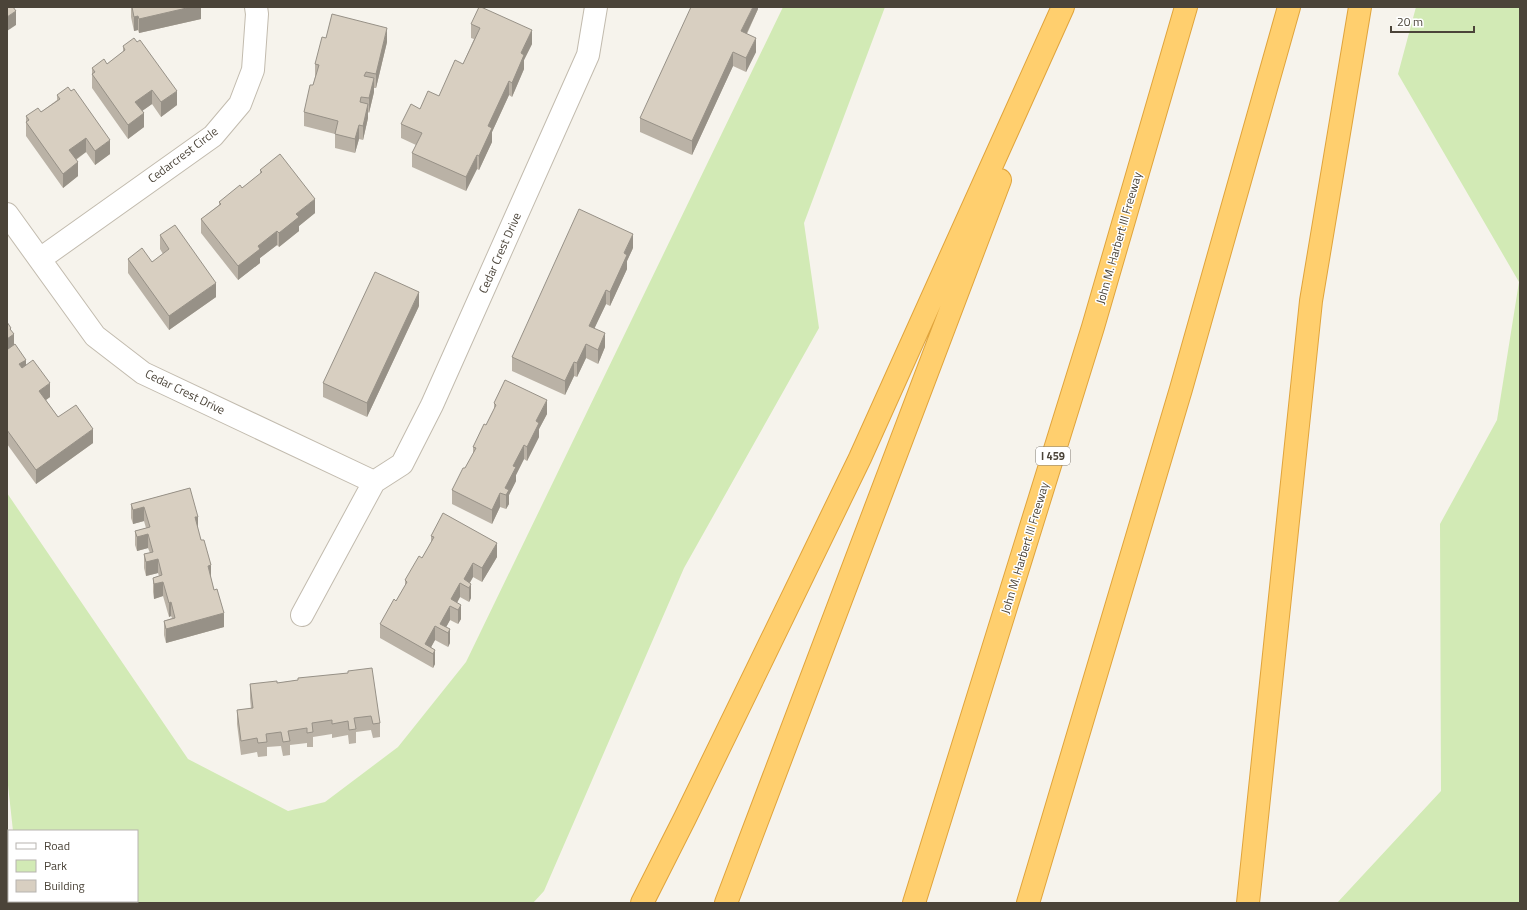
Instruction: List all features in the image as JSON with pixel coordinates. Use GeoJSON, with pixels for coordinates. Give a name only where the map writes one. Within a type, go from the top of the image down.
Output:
{"type":"FeatureCollection","features":[{"type":"Feature","properties":{"kind":"highway"},"geometry":{"type":"LineString","coordinates":[[642,903],[685,818],[860,458],[1065,7]]}},
{"type":"Feature","properties":{"kind":"highway"},"geometry":{"type":"LineString","coordinates":[[726,903],[1065,7]]}},
{"type":"Feature","properties":{"kind":"highway","name":"John M. Harbert III Freeway"},"geometry":{"type":"LineString","coordinates":[[914,903],[1093,326],[1186,7]]}},
{"type":"Feature","properties":{"kind":"highway"},"geometry":{"type":"LineString","coordinates":[[1028,903],[1179,397],[1289,7]]}},
{"type":"Feature","properties":{"kind":"highway"},"geometry":{"type":"LineString","coordinates":[[1248,903],[1311,301],[1360,7]]}},
{"type":"Feature","properties":{"kind":"street","name":"Cedarcrest Circle"},"geometry":{"type":"LineString","coordinates":[[40,259],[213,136],[240,104],[253,70],[257,14],[256,7]]}},
{"type":"Feature","properties":{"kind":"street","name":"Cedar Crest Drive"},"geometry":{"type":"LineString","coordinates":[[302,615],[374,482],[402,464],[432,405],[588,55],[596,7]]}},
{"type":"Feature","properties":{"kind":"street","name":"Cedar Crest Drive"},"geometry":{"type":"LineString","coordinates":[[7,214],[94,336],[143,373],[374,482]]}},
{"type":"Feature","properties":{"kind":"green space"},"geometry":{"type":"Polygon","coordinates":[[[783,7],[885,7],[804,223],[819,328],[684,568],[544,891],[533,903],[22,903],[138,902],[138,830],[13,830],[7,776],[7,493],[188,759],[288,811],[325,802],[398,747],[466,662],[783,7]]]}},
{"type":"Feature","properties":{"kind":"green space"},"geometry":{"type":"Polygon","coordinates":[[[1416,7],[1520,7],[1520,903],[1337,903],[1441,791],[1440,524],[1497,420],[1519,282],[1398,74],[1416,7]]]}},
{"type":"Feature","properties":{"kind":"building"},"geometry":{"type":"Polygon","coordinates":[[[7,7],[13,7],[16,11],[7,17],[7,7]]]}},
{"type":"Feature","properties":{"kind":"building"},"geometry":{"type":"Polygon","coordinates":[[[132,7],[191,7],[139,19],[138,16],[134,17],[132,7]]]}},
{"type":"Feature","properties":{"kind":"building"},"geometry":{"type":"Polygon","coordinates":[[[479,7],[532,30],[521,53],[524,55],[512,83],[509,81],[488,126],[492,128],[479,156],[477,155],[466,177],[412,153],[422,133],[401,124],[411,104],[420,109],[428,91],[439,96],[455,60],[463,64],[480,28],[471,24],[479,7]]]}},
{"type":"Feature","properties":{"kind":"building"},"geometry":{"type":"Polygon","coordinates":[[[691,7],[753,7],[741,31],[756,38],[746,58],[733,52],[692,141],[640,118],[691,7]]]}},
{"type":"Feature","properties":{"kind":"building"},"geometry":{"type":"Polygon","coordinates":[[[332,14],[387,28],[376,74],[366,72],[364,76],[374,78],[369,98],[361,97],[360,102],[368,104],[363,126],[359,125],[355,139],[335,134],[338,121],[304,112],[310,85],[313,85],[319,65],[315,64],[322,37],[326,38],[332,14]]]}},
{"type":"Feature","properties":{"kind":"building"},"geometry":{"type":"Polygon","coordinates":[[[134,38],[137,42],[140,40],[177,91],[161,102],[152,90],[135,102],[144,113],[128,125],[92,74],[95,72],[92,68],[104,59],[107,64],[125,50],[123,46],[134,38]]]}},
{"type":"Feature","properties":{"kind":"building"},"geometry":{"type":"Polygon","coordinates":[[[68,87],[71,91],[74,89],[110,140],[95,151],[86,138],[69,150],[78,162],[63,174],[26,122],[29,120],[26,116],[38,108],[41,112],[60,99],[57,95],[68,87]]]}},
{"type":"Feature","properties":{"kind":"building"},"geometry":{"type":"Polygon","coordinates":[[[280,154],[315,199],[296,214],[299,217],[279,233],[277,231],[258,246],[260,249],[238,266],[201,219],[221,204],[219,202],[240,185],[242,188],[262,172],[260,170],[280,154]]]}},
{"type":"Feature","properties":{"kind":"building"},"geometry":{"type":"Polygon","coordinates":[[[579,209],[633,234],[624,253],[627,255],[610,292],[606,290],[589,326],[605,333],[598,350],[586,344],[577,363],[574,362],[565,381],[512,357],[579,209]]]}},
{"type":"Feature","properties":{"kind":"building"},"geometry":{"type":"Polygon","coordinates":[[[175,225],[216,283],[169,316],[128,259],[142,248],[152,262],[169,249],[160,235],[175,225]]]}},
{"type":"Feature","properties":{"kind":"building"},"geometry":{"type":"Polygon","coordinates":[[[375,272],[419,292],[367,403],[323,383],[375,272]]]}},
{"type":"Feature","properties":{"kind":"building"},"geometry":{"type":"Polygon","coordinates":[[[7,322],[14,334],[7,339],[7,322]]]}},
{"type":"Feature","properties":{"kind":"building"},"geometry":{"type":"Polygon","coordinates":[[[15,344],[26,360],[19,364],[22,368],[33,360],[50,383],[39,391],[58,417],[76,405],[93,429],[36,470],[7,430],[7,348],[8,349],[15,344]]]}},
{"type":"Feature","properties":{"kind":"building"},"geometry":{"type":"Polygon","coordinates":[[[505,380],[547,400],[536,421],[539,423],[527,447],[524,445],[513,466],[516,467],[505,488],[509,490],[506,495],[500,493],[492,510],[452,490],[463,468],[465,468],[476,448],[473,447],[484,424],[486,425],[496,405],[494,403],[505,380]]]}},
{"type":"Feature","properties":{"kind":"building"},"geometry":{"type":"Polygon","coordinates":[[[190,488],[198,517],[195,517],[201,540],[204,540],[211,565],[208,566],[214,590],[217,589],[224,613],[166,629],[164,621],[175,618],[171,602],[169,603],[163,582],[154,584],[153,578],[162,575],[158,559],[146,562],[144,554],[153,552],[148,534],[137,537],[135,531],[150,527],[144,507],[133,510],[131,504],[190,488]]]}},
{"type":"Feature","properties":{"kind":"building"},"geometry":{"type":"Polygon","coordinates":[[[443,513],[497,543],[482,568],[473,563],[464,579],[471,584],[469,588],[460,583],[451,599],[461,605],[458,610],[450,606],[440,624],[450,629],[448,633],[435,626],[425,644],[435,650],[433,654],[380,624],[394,599],[396,601],[407,582],[405,580],[419,556],[422,558],[434,537],[431,536],[443,513]]]}},
{"type":"Feature","properties":{"kind":"building"},"geometry":{"type":"Polygon","coordinates":[[[372,668],[380,723],[373,724],[371,716],[354,718],[356,729],[349,730],[348,721],[332,724],[332,720],[312,723],[313,732],[307,733],[307,728],[288,731],[290,741],[283,742],[281,732],[266,734],[267,742],[258,743],[257,738],[241,741],[237,710],[253,708],[250,684],[277,681],[277,683],[298,680],[298,678],[348,673],[348,671],[372,668]]]}}]}
